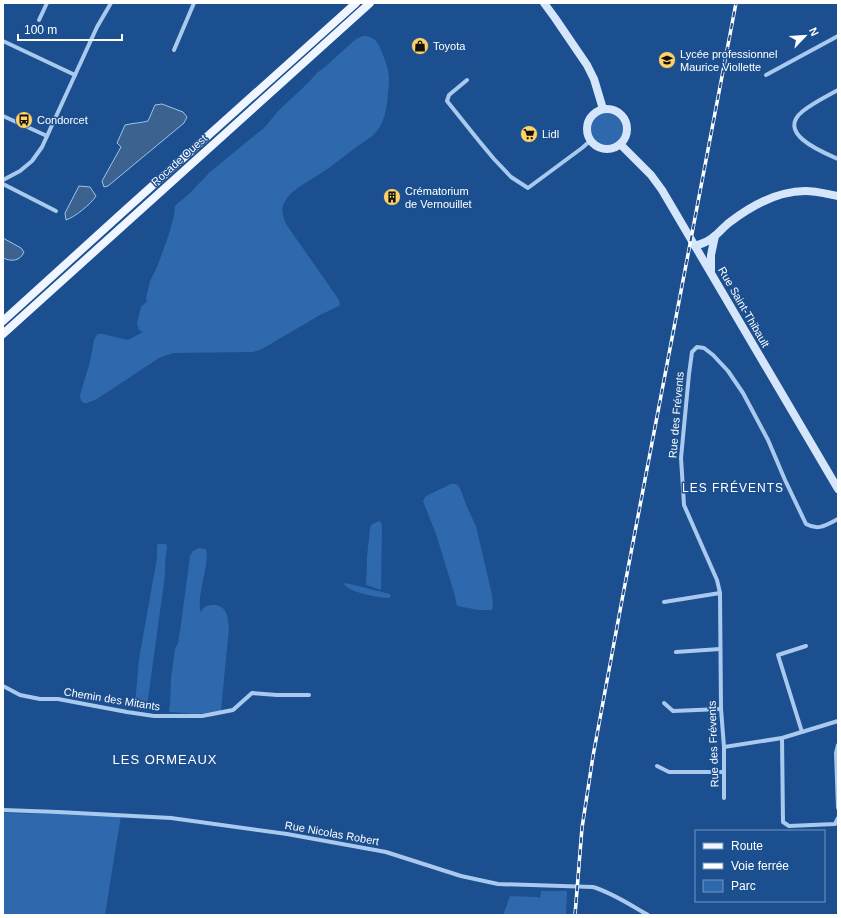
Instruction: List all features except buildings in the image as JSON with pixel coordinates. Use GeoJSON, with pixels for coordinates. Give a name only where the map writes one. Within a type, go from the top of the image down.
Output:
{"type":"FeatureCollection","features":[{"type":"Feature","properties":{"kind":"main road","name":"Rocade Ouest"},"geometry":{"type":"LineString","coordinates":[[3,321],[356,3]]}},
{"type":"Feature","properties":{"kind":"main road","name":"Rocade Ouest"},"geometry":{"type":"LineString","coordinates":[[3,334],[370,3]]}},
{"type":"Feature","properties":{"kind":"main road"},"geometry":{"type":"LineString","coordinates":[[544,3],[571,39],[587,65],[594,79],[603,109]]}},
{"type":"Feature","properties":{"kind":"main road"},"geometry":{"type":"LineString","coordinates":[[603,109],[616,111],[623,116],[626,122],[627,134],[624,140],[616,148],[599,148],[590,141],[588,136],[587,124],[589,119],[593,114],[603,109]]}},
{"type":"Feature","properties":{"kind":"main road","name":"Rue Saint-Thibault"},"geometry":{"type":"LineString","coordinates":[[620,144],[658,184],[838,490]]}},
{"type":"Feature","properties":{"kind":"main road"},"geometry":{"type":"LineString","coordinates":[[695,246],[713,238],[730,222],[754,206],[790,192],[806,191],[838,196]]}},
{"type":"Feature","properties":{"kind":"main road"},"geometry":{"type":"LineString","coordinates":[[703,260],[713,238]]}},
{"type":"Feature","properties":{"kind":"main road"},"geometry":{"type":"LineString","coordinates":[[711,274],[713,238]]}},
{"type":"Feature","properties":{"kind":"street"},"geometry":{"type":"LineString","coordinates":[[39,20],[47,3]]}},
{"type":"Feature","properties":{"kind":"street"},"geometry":{"type":"LineString","coordinates":[[3,180],[20,171],[32,161],[42,146],[110,3]]}},
{"type":"Feature","properties":{"kind":"street"},"geometry":{"type":"LineString","coordinates":[[174,50],[194,3]]}},
{"type":"Feature","properties":{"kind":"street"},"geometry":{"type":"LineString","coordinates":[[766,75],[838,36]]}},
{"type":"Feature","properties":{"kind":"street"},"geometry":{"type":"LineString","coordinates":[[3,41],[75,75]]}},
{"type":"Feature","properties":{"kind":"street"},"geometry":{"type":"LineString","coordinates":[[467,80],[449,95],[448,101],[494,159],[511,177],[528,188],[590,141]]}},
{"type":"Feature","properties":{"kind":"street"},"geometry":{"type":"LineString","coordinates":[[838,90],[803,111],[796,119],[795,126],[803,140],[814,148],[838,159]]}},
{"type":"Feature","properties":{"kind":"street"},"geometry":{"type":"LineString","coordinates":[[3,116],[47,136]]}},
{"type":"Feature","properties":{"kind":"street"},"geometry":{"type":"LineString","coordinates":[[3,184],[56,212]]}},
{"type":"Feature","properties":{"kind":"street","name":"Rue des Frévents"},"geometry":{"type":"LineString","coordinates":[[724,798],[724,747],[721,709],[720,593],[717,580],[684,505],[681,458],[692,352],[697,347],[704,348],[713,355],[728,371],[743,393],[768,440],[806,524],[812,527],[821,527],[838,518]]}},
{"type":"Feature","properties":{"kind":"street"},"geometry":{"type":"LineString","coordinates":[[664,602],[720,593]]}},
{"type":"Feature","properties":{"kind":"street"},"geometry":{"type":"LineString","coordinates":[[802,732],[778,655],[806,646]]}},
{"type":"Feature","properties":{"kind":"street"},"geometry":{"type":"LineString","coordinates":[[676,652],[720,648]]}},
{"type":"Feature","properties":{"kind":"street","name":"Chemin des Mitants"},"geometry":{"type":"LineString","coordinates":[[3,686],[20,695],[40,699],[58,699],[154,716],[202,716],[233,710],[252,693],[309,695]]}},
{"type":"Feature","properties":{"kind":"street"},"geometry":{"type":"LineString","coordinates":[[664,703],[673,711],[721,709]]}},
{"type":"Feature","properties":{"kind":"street"},"geometry":{"type":"LineString","coordinates":[[724,747],[782,738],[838,721]]}},
{"type":"Feature","properties":{"kind":"street"},"geometry":{"type":"LineString","coordinates":[[782,738],[784,822],[789,826],[834,824],[838,818]]}},
{"type":"Feature","properties":{"kind":"street"},"geometry":{"type":"LineString","coordinates":[[838,745],[836,753],[838,808]]}},
{"type":"Feature","properties":{"kind":"street"},"geometry":{"type":"LineString","coordinates":[[657,766],[669,772],[723,772]]}},
{"type":"Feature","properties":{"kind":"street","name":"Rue Nicolas Robert"},"geometry":{"type":"LineString","coordinates":[[3,810],[171,818],[287,834],[386,852],[461,876],[498,884],[594,888],[612,895],[648,915]]}},
{"type":"Feature","properties":{"kind":"green space"},"geometry":{"type":"Polygon","coordinates":[[[363,36],[371,37],[376,41],[382,51],[388,69],[388,98],[382,123],[377,131],[369,138],[328,169],[291,193],[283,204],[282,210],[286,224],[338,298],[340,305],[262,349],[253,352],[173,353],[159,358],[97,399],[87,403],[81,401],[80,395],[96,336],[98,334],[103,334],[128,340],[143,332],[139,330],[137,323],[141,307],[147,301],[146,298],[150,281],[168,237],[174,216],[175,206],[210,172],[265,127],[278,111],[317,73],[356,39],[363,36]]]}},
{"type":"Feature","properties":{"kind":"green space"},"geometry":{"type":"Polygon","coordinates":[[[607,113],[616,116],[620,120],[623,129],[620,138],[616,142],[607,145],[598,142],[594,138],[591,129],[594,120],[598,116],[607,113]]]}},
{"type":"Feature","properties":{"kind":"green space"},"geometry":{"type":"Polygon","coordinates":[[[451,484],[456,484],[460,488],[476,526],[492,595],[492,610],[479,610],[457,606],[437,537],[423,501],[428,495],[451,484]]]}},
{"type":"Feature","properties":{"kind":"green space"},"geometry":{"type":"Polygon","coordinates":[[[379,521],[381,522],[382,526],[381,590],[366,585],[370,528],[371,525],[379,521]]]}},
{"type":"Feature","properties":{"kind":"green space"},"geometry":{"type":"Polygon","coordinates":[[[158,544],[166,544],[167,547],[165,575],[147,706],[144,709],[135,705],[139,659],[157,558],[158,544]]]}},
{"type":"Feature","properties":{"kind":"green space"},"geometry":{"type":"Polygon","coordinates":[[[199,548],[205,549],[207,552],[206,567],[200,596],[200,612],[207,606],[220,606],[226,613],[229,627],[221,711],[196,714],[170,712],[171,679],[175,649],[178,643],[181,624],[190,556],[193,551],[199,548]]]}},
{"type":"Feature","properties":{"kind":"green space"},"geometry":{"type":"Polygon","coordinates":[[[346,583],[390,594],[391,596],[389,598],[385,598],[363,594],[351,590],[344,584],[346,583]]]}},
{"type":"Feature","properties":{"kind":"green space"},"geometry":{"type":"Polygon","coordinates":[[[3,813],[121,815],[105,915],[3,915],[3,813]]]}},
{"type":"Feature","properties":{"kind":"green space"},"geometry":{"type":"Polygon","coordinates":[[[541,891],[567,891],[566,915],[503,915],[510,896],[540,898],[541,891]]]}},
{"type":"Feature","properties":{"kind":"shaded area"},"geometry":{"type":"Polygon","coordinates":[[[162,104],[183,112],[187,117],[184,123],[108,186],[104,187],[102,181],[121,147],[117,143],[125,125],[148,121],[155,105],[162,104]]]}},
{"type":"Feature","properties":{"kind":"shaded area"},"geometry":{"type":"Polygon","coordinates":[[[79,186],[90,187],[96,196],[82,210],[66,220],[65,213],[79,186]]]}},
{"type":"Feature","properties":{"kind":"shaded area"},"geometry":{"type":"Polygon","coordinates":[[[3,238],[21,248],[24,252],[18,259],[10,260],[3,258],[3,238]]]}},
{"type":"Feature","properties":{"kind":"railway"},"geometry":{"type":"LineString","coordinates":[[575,915],[582,828],[593,756],[736,3]]}},
{"type":"Feature","properties":{"kind":"place","name":"Toyota"},"geometry":{"type":"Point","coordinates":[420,46]}},
{"type":"Feature","properties":{"kind":"place","name":"Lycée professionnel Maurice Viollette"},"geometry":{"type":"Point","coordinates":[667,60]}},
{"type":"Feature","properties":{"kind":"place","name":"Condorcet"},"geometry":{"type":"Point","coordinates":[24,120]}},
{"type":"Feature","properties":{"kind":"place","name":"Lidl"},"geometry":{"type":"Point","coordinates":[529,134]}},
{"type":"Feature","properties":{"kind":"place","name":"Crématorium de Vernouillet"},"geometry":{"type":"Point","coordinates":[392,197]}},
{"type":"Feature","properties":{"kind":"district","name":"LES FRÉVENTS"},"geometry":{"type":"Point","coordinates":[733,488]}},
{"type":"Feature","properties":{"kind":"district","name":"LES ORMEAUX"},"geometry":{"type":"Point","coordinates":[165,759]}}]}
